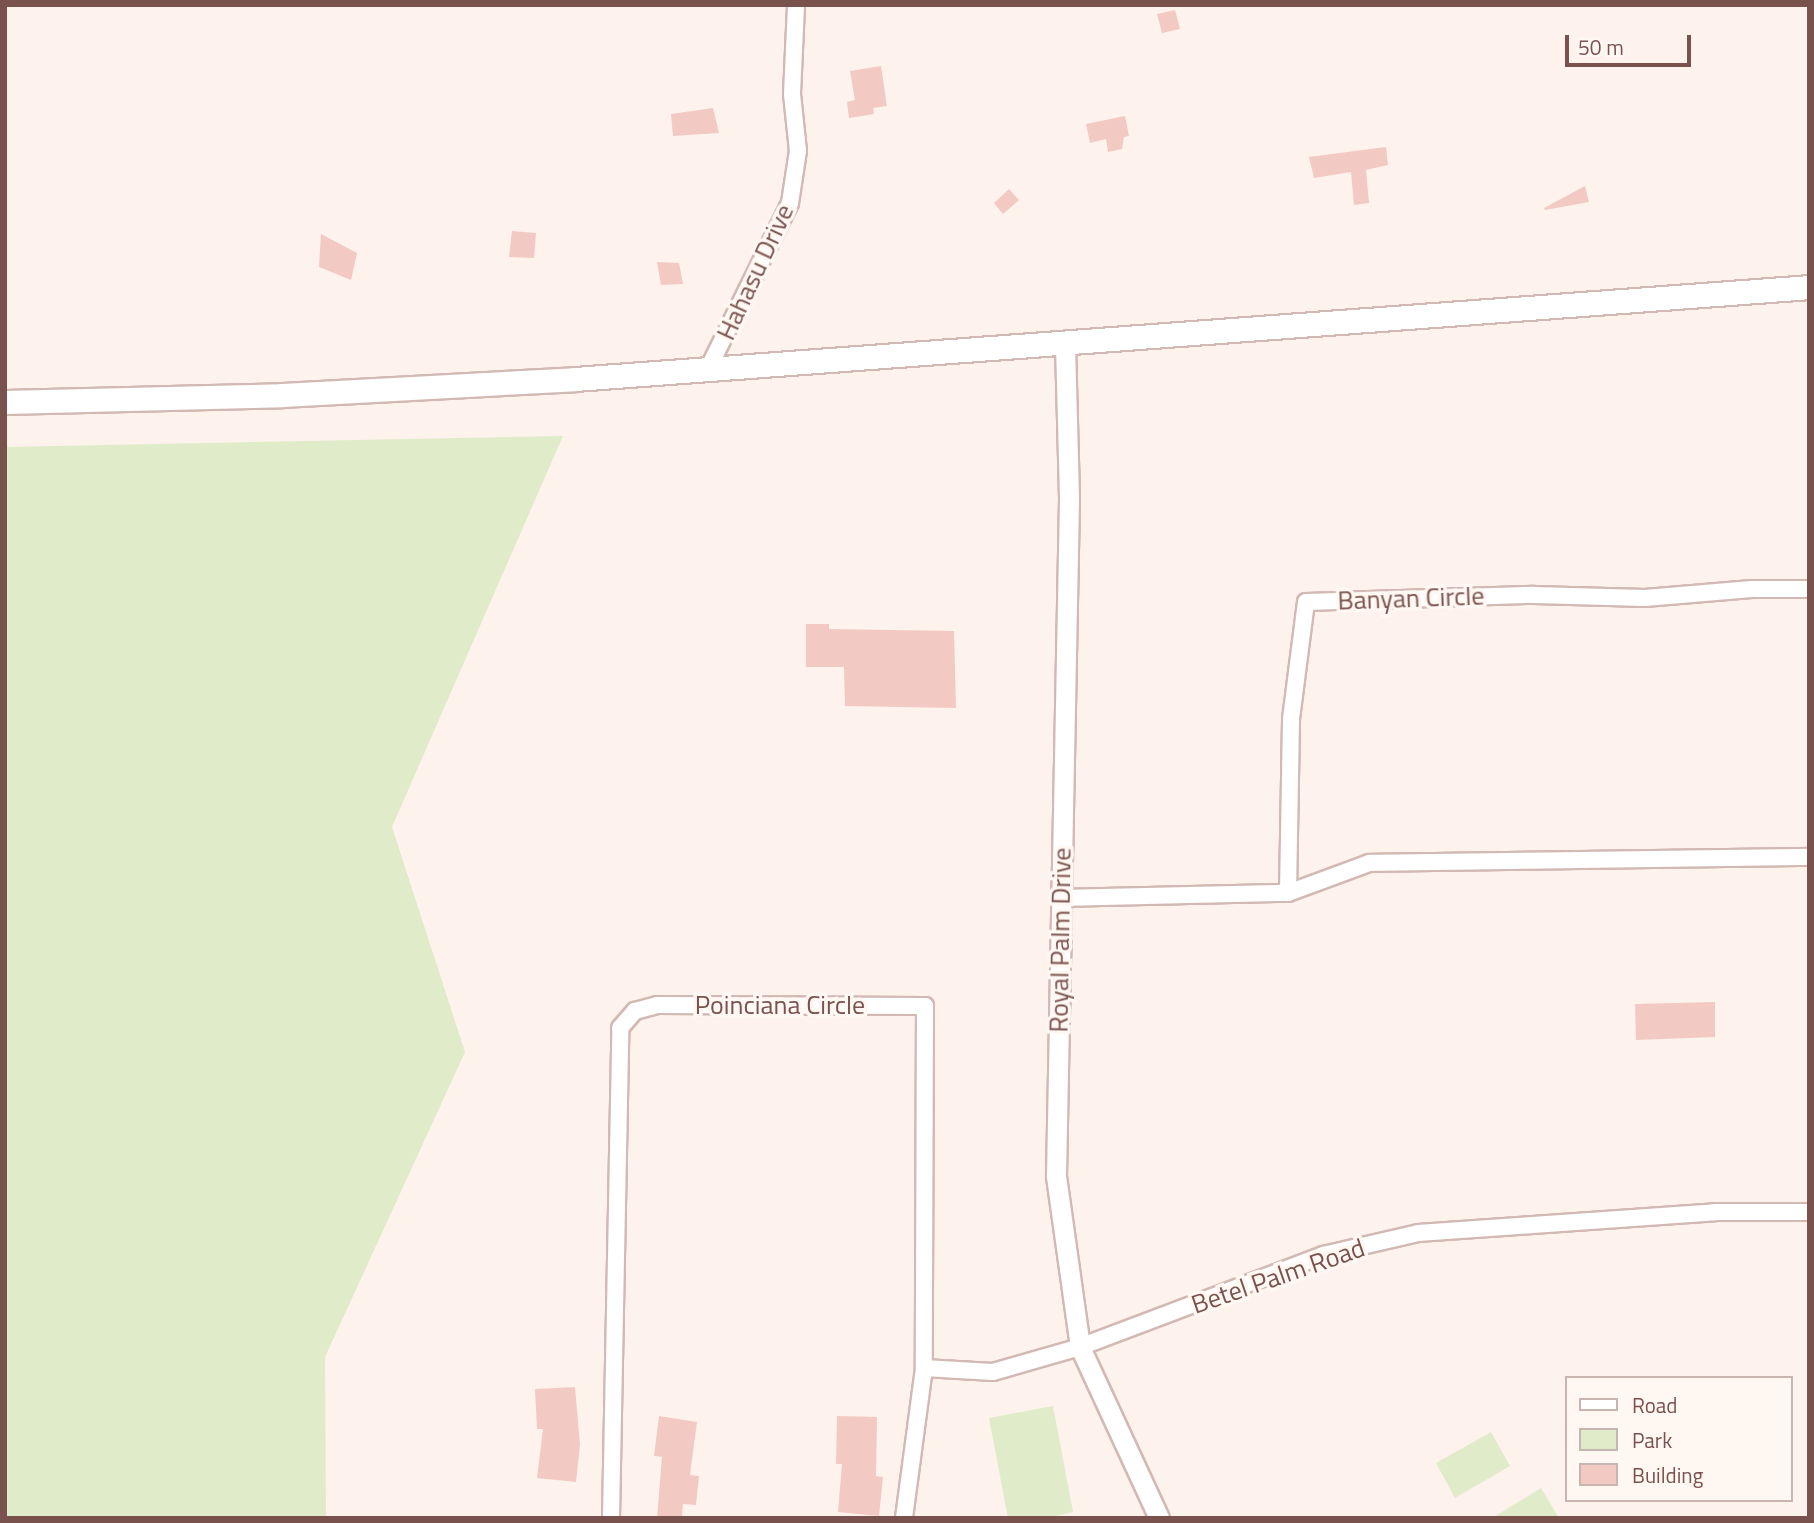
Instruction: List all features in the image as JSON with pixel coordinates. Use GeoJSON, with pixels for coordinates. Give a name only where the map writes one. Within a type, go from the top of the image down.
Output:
{"type":"FeatureCollection","features":[{"type":"Feature","properties":{"kind":"main road"},"geometry":{"type":"LineString","coordinates":[[5,402],[381,391],[1065,344],[1809,288]]}},
{"type":"Feature","properties":{"kind":"street","name":"Hahasu Drive"},"geometry":{"type":"LineString","coordinates":[[708,369],[789,203],[798,151],[792,94],[796,5]]}},
{"type":"Feature","properties":{"kind":"street","name":"Royal Palm Drive"},"geometry":{"type":"LineString","coordinates":[[1065,344],[1069,499],[1059,898],[1056,1176],[1080,1347],[1158,1518]]}},
{"type":"Feature","properties":{"kind":"street","name":"Banyan Circle"},"geometry":{"type":"LineString","coordinates":[[1288,893],[1291,719],[1306,602],[1534,595],[1633,598],[1752,589],[1809,589]]}},
{"type":"Feature","properties":{"kind":"street"},"geometry":{"type":"LineString","coordinates":[[1059,898],[1288,893],[1369,863],[1809,857]]}},
{"type":"Feature","properties":{"kind":"street","name":"Poinciana Circle"},"geometry":{"type":"LineString","coordinates":[[611,1518],[620,1028],[635,1011],[657,1005],[925,1006],[924,1368],[904,1518]]}},
{"type":"Feature","properties":{"kind":"street","name":"Betel Palm Road"},"geometry":{"type":"LineString","coordinates":[[924,1368],[993,1372],[1080,1347],[1323,1255],[1418,1233],[1520,1222],[1809,1212]]}},
{"type":"Feature","properties":{"kind":"green space"},"geometry":{"type":"Polygon","coordinates":[[[563,436],[392,827],[465,1052],[325,1357],[326,1518],[5,1518],[5,447],[563,436]]]}},
{"type":"Feature","properties":{"kind":"green space"},"geometry":{"type":"Polygon","coordinates":[[[1053,1406],[1073,1512],[1048,1518],[1008,1518],[989,1418],[1053,1406]]]}},
{"type":"Feature","properties":{"kind":"green space"},"geometry":{"type":"Polygon","coordinates":[[[1491,1432],[1510,1466],[1455,1498],[1436,1463],[1491,1432]]]}},
{"type":"Feature","properties":{"kind":"green space"},"geometry":{"type":"Polygon","coordinates":[[[1541,1488],[1559,1518],[1492,1518],[1541,1488]]]}},
{"type":"Feature","properties":{"kind":"building"},"geometry":{"type":"Polygon","coordinates":[[[1175,10],[1180,29],[1162,33],[1157,14],[1175,10]]]}},
{"type":"Feature","properties":{"kind":"building"},"geometry":{"type":"Polygon","coordinates":[[[881,66],[887,106],[873,108],[874,114],[849,118],[847,102],[855,100],[850,71],[881,66]]]}},
{"type":"Feature","properties":{"kind":"building"},"geometry":{"type":"Polygon","coordinates":[[[713,108],[719,133],[673,136],[671,114],[713,108]]]}},
{"type":"Feature","properties":{"kind":"building"},"geometry":{"type":"Polygon","coordinates":[[[1125,116],[1129,136],[1124,137],[1122,149],[1108,152],[1106,139],[1090,143],[1086,124],[1125,116]]]}},
{"type":"Feature","properties":{"kind":"building"},"geometry":{"type":"Polygon","coordinates":[[[1386,147],[1388,165],[1366,170],[1369,203],[1354,205],[1351,172],[1314,178],[1309,157],[1386,147]]]}},
{"type":"Feature","properties":{"kind":"building"},"geometry":{"type":"Polygon","coordinates":[[[1585,186],[1589,202],[1545,210],[1544,208],[1585,186]]]}},
{"type":"Feature","properties":{"kind":"building"},"geometry":{"type":"Polygon","coordinates":[[[1009,189],[1019,200],[1003,214],[994,203],[1009,189]]]}},
{"type":"Feature","properties":{"kind":"building"},"geometry":{"type":"Polygon","coordinates":[[[512,231],[536,233],[534,258],[509,257],[512,231]]]}},
{"type":"Feature","properties":{"kind":"building"},"geometry":{"type":"Polygon","coordinates":[[[321,234],[357,253],[351,280],[319,267],[321,234]]]}},
{"type":"Feature","properties":{"kind":"building"},"geometry":{"type":"Polygon","coordinates":[[[657,262],[679,263],[683,284],[661,285],[657,262]]]}},
{"type":"Feature","properties":{"kind":"building"},"geometry":{"type":"Polygon","coordinates":[[[806,624],[829,624],[829,629],[954,631],[956,708],[845,706],[844,667],[806,667],[806,624]]]}},
{"type":"Feature","properties":{"kind":"building"},"geometry":{"type":"Polygon","coordinates":[[[1715,1002],[1715,1037],[1636,1040],[1635,1004],[1715,1002]]]}},
{"type":"Feature","properties":{"kind":"building"},"geometry":{"type":"Polygon","coordinates":[[[575,1387],[580,1445],[576,1482],[537,1478],[543,1429],[537,1429],[535,1389],[575,1387]]]}},
{"type":"Feature","properties":{"kind":"building"},"geometry":{"type":"Polygon","coordinates":[[[659,1416],[697,1422],[690,1475],[699,1476],[696,1505],[683,1504],[682,1518],[657,1518],[662,1457],[654,1456],[659,1416]]]}},
{"type":"Feature","properties":{"kind":"building"},"geometry":{"type":"Polygon","coordinates":[[[837,1416],[877,1417],[876,1476],[883,1477],[879,1516],[838,1512],[842,1464],[836,1464],[837,1416]]]}}]}
